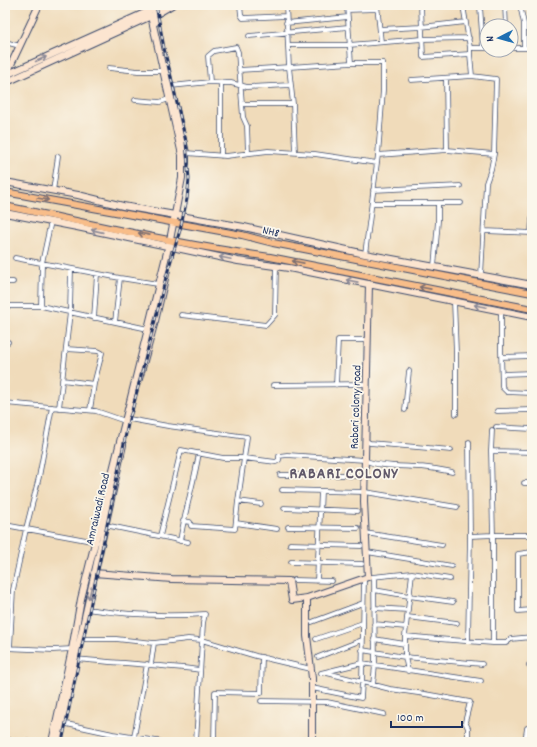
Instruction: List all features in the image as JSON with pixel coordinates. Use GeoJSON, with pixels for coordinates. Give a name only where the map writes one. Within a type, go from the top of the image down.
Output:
{"type":"FeatureCollection","features":[{"type":"Feature","properties":{"kind":"main road","name":"NH8"},"geometry":{"type":"LineString","coordinates":[[5,192],[175,223],[532,293]]}},
{"type":"Feature","properties":{"kind":"main road"},"geometry":{"type":"LineString","coordinates":[[5,206],[182,242],[239,253],[270,257],[532,309]]}},
{"type":"Feature","properties":{"kind":"street"},"geometry":{"type":"LineString","coordinates":[[6,79],[39,5]]}},
{"type":"Feature","properties":{"kind":"street"},"geometry":{"type":"LineString","coordinates":[[6,79],[162,5]]}},
{"type":"Feature","properties":{"kind":"street"},"geometry":{"type":"LineString","coordinates":[[152,10],[172,5]]}},
{"type":"Feature","properties":{"kind":"street"},"geometry":{"type":"LineString","coordinates":[[240,5],[241,15],[243,18],[286,16]]}},
{"type":"Feature","properties":{"kind":"street"},"geometry":{"type":"LineString","coordinates":[[286,5],[295,152]]}},
{"type":"Feature","properties":{"kind":"street"},"geometry":{"type":"LineString","coordinates":[[421,5],[423,57],[470,54]]}},
{"type":"Feature","properties":{"kind":"street"},"geometry":{"type":"LineString","coordinates":[[463,5],[470,48],[472,76]]}},
{"type":"Feature","properties":{"kind":"street"},"geometry":{"type":"LineString","coordinates":[[481,18],[480,6],[500,5]]}},
{"type":"Feature","properties":{"kind":"street"},"geometry":{"type":"LineString","coordinates":[[505,5],[506,18]]}},
{"type":"Feature","properties":{"kind":"street"},"geometry":{"type":"LineString","coordinates":[[520,5],[524,24],[524,48]]}},
{"type":"Feature","properties":{"kind":"street"},"geometry":{"type":"LineString","coordinates":[[351,63],[347,7],[377,7],[381,42]]}},
{"type":"Feature","properties":{"kind":"street"},"geometry":{"type":"LineString","coordinates":[[152,10],[163,71],[182,155],[182,178],[177,215]]}},
{"type":"Feature","properties":{"kind":"street"},"geometry":{"type":"LineString","coordinates":[[52,742],[72,650],[81,599],[98,543],[148,329],[172,240],[186,178],[186,153],[152,10]]}},
{"type":"Feature","properties":{"kind":"street"},"geometry":{"type":"LineString","coordinates":[[286,23],[348,17]]}},
{"type":"Feature","properties":{"kind":"street"},"geometry":{"type":"LineString","coordinates":[[380,29],[422,27],[466,22]]}},
{"type":"Feature","properties":{"kind":"street"},"geometry":{"type":"LineString","coordinates":[[249,36],[348,27]]}},
{"type":"Feature","properties":{"kind":"street"},"geometry":{"type":"LineString","coordinates":[[288,45],[349,45],[422,39],[468,38]]}},
{"type":"Feature","properties":{"kind":"street"},"geometry":{"type":"LineString","coordinates":[[5,42],[20,46]]}},
{"type":"Feature","properties":{"kind":"street"},"geometry":{"type":"LineString","coordinates":[[210,82],[208,56],[214,51],[236,47],[238,52],[243,116],[247,126],[248,153]]}},
{"type":"Feature","properties":{"kind":"street"},"geometry":{"type":"LineString","coordinates":[[470,48],[479,48]]}},
{"type":"Feature","properties":{"kind":"street"},"geometry":{"type":"LineString","coordinates":[[519,48],[532,48]]}},
{"type":"Feature","properties":{"kind":"street"},"geometry":{"type":"LineString","coordinates":[[239,70],[351,63],[383,63],[383,90],[378,155],[365,254]]}},
{"type":"Feature","properties":{"kind":"street"},"geometry":{"type":"LineString","coordinates":[[108,68],[138,71],[163,71]]}},
{"type":"Feature","properties":{"kind":"street"},"geometry":{"type":"LineString","coordinates":[[411,80],[472,76],[496,79],[494,154],[486,183],[481,276]]}},
{"type":"Feature","properties":{"kind":"street"},"geometry":{"type":"LineString","coordinates":[[446,78],[447,150]]}},
{"type":"Feature","properties":{"kind":"street"},"geometry":{"type":"LineString","coordinates":[[171,86],[210,82],[240,84],[247,87],[291,85]]}},
{"type":"Feature","properties":{"kind":"street"},"geometry":{"type":"LineString","coordinates":[[221,83],[221,156]]}},
{"type":"Feature","properties":{"kind":"street"},"geometry":{"type":"LineString","coordinates":[[135,100],[160,102],[169,99]]}},
{"type":"Feature","properties":{"kind":"street"},"geometry":{"type":"LineString","coordinates":[[242,104],[293,104]]}},
{"type":"Feature","properties":{"kind":"street"},"geometry":{"type":"LineString","coordinates":[[378,155],[447,150],[494,154]]}},
{"type":"Feature","properties":{"kind":"street"},"geometry":{"type":"LineString","coordinates":[[186,153],[221,156],[268,151],[295,152],[377,163]]}},
{"type":"Feature","properties":{"kind":"street"},"geometry":{"type":"LineString","coordinates":[[53,191],[58,156]]}},
{"type":"Feature","properties":{"kind":"street"},"geometry":{"type":"LineString","coordinates":[[5,182],[123,206],[244,227],[365,254],[532,285]]}},
{"type":"Feature","properties":{"kind":"street"},"geometry":{"type":"LineString","coordinates":[[373,190],[460,186]]}},
{"type":"Feature","properties":{"kind":"street"},"geometry":{"type":"LineString","coordinates":[[372,203],[461,203]]}},
{"type":"Feature","properties":{"kind":"street"},"geometry":{"type":"LineString","coordinates":[[434,267],[438,203]]}},
{"type":"Feature","properties":{"kind":"street"},"geometry":{"type":"LineString","coordinates":[[5,213],[51,221],[238,261],[276,266],[532,317]]}},
{"type":"Feature","properties":{"kind":"street"},"geometry":{"type":"LineString","coordinates":[[484,231],[531,233],[532,219]]}},
{"type":"Feature","properties":{"kind":"street"},"geometry":{"type":"LineString","coordinates":[[41,306],[42,263],[51,221]]}},
{"type":"Feature","properties":{"kind":"street"},"geometry":{"type":"LineString","coordinates":[[15,258],[120,278],[161,283]]}},
{"type":"Feature","properties":{"kind":"street"},"geometry":{"type":"LineString","coordinates":[[181,315],[266,325],[275,315],[276,266]]}},
{"type":"Feature","properties":{"kind":"street"},"geometry":{"type":"LineString","coordinates":[[59,408],[70,312],[71,269]]}},
{"type":"Feature","properties":{"kind":"street"},"geometry":{"type":"LineString","coordinates":[[94,318],[97,274]]}},
{"type":"Feature","properties":{"kind":"street"},"geometry":{"type":"LineString","coordinates":[[115,322],[120,278]]}},
{"type":"Feature","properties":{"kind":"street"},"geometry":{"type":"LineString","coordinates":[[5,282],[13,282]]}},
{"type":"Feature","properties":{"kind":"street","name":"Amraiwadi Road"},"geometry":{"type":"LineString","coordinates":[[58,742],[94,573],[98,543],[105,524],[127,420],[155,321],[161,283]]}},
{"type":"Feature","properties":{"kind":"street","name":"Rabari colony road"},"geometry":{"type":"LineString","coordinates":[[368,578],[365,533],[365,460],[369,284]]}},
{"type":"Feature","properties":{"kind":"street"},"geometry":{"type":"LineString","coordinates":[[454,302],[456,414]]}},
{"type":"Feature","properties":{"kind":"street"},"geometry":{"type":"LineString","coordinates":[[5,306],[41,306],[148,329]]}},
{"type":"Feature","properties":{"kind":"street"},"geometry":{"type":"LineString","coordinates":[[501,310],[502,386],[507,392],[532,393]]}},
{"type":"Feature","properties":{"kind":"street"},"geometry":{"type":"LineString","coordinates":[[336,384],[338,340],[368,340]]}},
{"type":"Feature","properties":{"kind":"street"},"geometry":{"type":"LineString","coordinates":[[66,349],[101,351],[102,356],[94,384],[90,410]]}},
{"type":"Feature","properties":{"kind":"street"},"geometry":{"type":"LineString","coordinates":[[501,357],[532,356]]}},
{"type":"Feature","properties":{"kind":"street"},"geometry":{"type":"LineString","coordinates":[[406,410],[409,371]]}},
{"type":"Feature","properties":{"kind":"street"},"geometry":{"type":"LineString","coordinates":[[502,374],[532,373]]}},
{"type":"Feature","properties":{"kind":"street"},"geometry":{"type":"LineString","coordinates":[[62,380],[94,384]]}},
{"type":"Feature","properties":{"kind":"street"},"geometry":{"type":"LineString","coordinates":[[273,385],[367,384]]}},
{"type":"Feature","properties":{"kind":"street"},"geometry":{"type":"LineString","coordinates":[[5,403],[90,410],[127,420],[247,437],[235,529],[191,526],[190,522],[183,521]]}},
{"type":"Feature","properties":{"kind":"street"},"geometry":{"type":"LineString","coordinates":[[10,648],[13,590],[39,477],[52,407]]}},
{"type":"Feature","properties":{"kind":"street"},"geometry":{"type":"LineString","coordinates":[[497,411],[532,410]]}},
{"type":"Feature","properties":{"kind":"street"},"geometry":{"type":"LineString","coordinates":[[496,427],[532,429]]}},
{"type":"Feature","properties":{"kind":"street"},"geometry":{"type":"LineString","coordinates":[[492,430],[493,643]]}},
{"type":"Feature","properties":{"kind":"street"},"geometry":{"type":"LineString","coordinates":[[366,442],[451,450]]}},
{"type":"Feature","properties":{"kind":"street"},"geometry":{"type":"LineString","coordinates":[[468,641],[470,536],[469,442]]}},
{"type":"Feature","properties":{"kind":"street"},"geometry":{"type":"LineString","coordinates":[[160,536],[181,450],[223,458],[244,458],[276,462],[279,460],[279,456],[365,460],[375,464],[416,466],[452,472]]}},
{"type":"Feature","properties":{"kind":"street"},"geometry":{"type":"LineString","coordinates":[[491,451],[532,452]]}},
{"type":"Feature","properties":{"kind":"street"},"geometry":{"type":"LineString","coordinates":[[180,541],[183,521],[196,475],[199,453]]}},
{"type":"Feature","properties":{"kind":"street"},"geometry":{"type":"LineString","coordinates":[[280,475],[345,475],[365,477]]}},
{"type":"Feature","properties":{"kind":"street"},"geometry":{"type":"LineString","coordinates":[[524,483],[532,483]]}},
{"type":"Feature","properties":{"kind":"street"},"geometry":{"type":"LineString","coordinates":[[282,490],[365,492],[457,507]]}},
{"type":"Feature","properties":{"kind":"street"},"geometry":{"type":"LineString","coordinates":[[317,581],[321,491]]}},
{"type":"Feature","properties":{"kind":"street"},"geometry":{"type":"LineString","coordinates":[[238,501],[261,504]]}},
{"type":"Feature","properties":{"kind":"street"},"geometry":{"type":"LineString","coordinates":[[284,508],[358,511]]}},
{"type":"Feature","properties":{"kind":"street"},"geometry":{"type":"LineString","coordinates":[[236,523],[278,529]]}},
{"type":"Feature","properties":{"kind":"street"},"geometry":{"type":"LineString","coordinates":[[105,524],[188,542]]}},
{"type":"Feature","properties":{"kind":"street"},"geometry":{"type":"LineString","coordinates":[[5,525],[98,543]]}},
{"type":"Feature","properties":{"kind":"street"},"geometry":{"type":"LineString","coordinates":[[288,527],[358,528]]}},
{"type":"Feature","properties":{"kind":"street"},"geometry":{"type":"LineString","coordinates":[[365,533],[442,545]]}},
{"type":"Feature","properties":{"kind":"street"},"geometry":{"type":"LineString","coordinates":[[470,536],[493,534],[532,535]]}},
{"type":"Feature","properties":{"kind":"street"},"geometry":{"type":"LineString","coordinates":[[290,544],[361,546]]}},
{"type":"Feature","properties":{"kind":"street"},"geometry":{"type":"LineString","coordinates":[[367,552],[452,566]]}},
{"type":"Feature","properties":{"kind":"street"},"geometry":{"type":"LineString","coordinates":[[532,552],[518,554],[518,610],[532,610]]}},
{"type":"Feature","properties":{"kind":"street"},"geometry":{"type":"LineString","coordinates":[[291,562],[362,564]]}},
{"type":"Feature","properties":{"kind":"street"},"geometry":{"type":"LineString","coordinates":[[94,573],[172,579],[274,582],[289,581],[292,600],[308,598],[368,578],[412,573],[450,579]]}},
{"type":"Feature","properties":{"kind":"street"},"geometry":{"type":"LineString","coordinates":[[408,671],[405,657],[405,636],[412,573]]}},
{"type":"Feature","properties":{"kind":"street"},"geometry":{"type":"LineString","coordinates":[[368,578],[374,590],[375,665],[373,685]]}},
{"type":"Feature","properties":{"kind":"street"},"geometry":{"type":"LineString","coordinates":[[312,688],[361,698],[363,603],[368,578]]}},
{"type":"Feature","properties":{"kind":"street"},"geometry":{"type":"LineString","coordinates":[[294,580],[332,582]]}},
{"type":"Feature","properties":{"kind":"street"},"geometry":{"type":"LineString","coordinates":[[374,590],[453,602]]}},
{"type":"Feature","properties":{"kind":"street"},"geometry":{"type":"LineString","coordinates":[[308,598],[308,636],[312,688],[312,742]]}},
{"type":"Feature","properties":{"kind":"street"},"geometry":{"type":"LineString","coordinates":[[312,622],[363,603]]}},
{"type":"Feature","properties":{"kind":"street"},"geometry":{"type":"LineString","coordinates":[[374,608],[408,610]]}},
{"type":"Feature","properties":{"kind":"street"},"geometry":{"type":"LineString","coordinates":[[86,609],[121,614],[170,616],[205,614],[203,623],[196,742]]}},
{"type":"Feature","properties":{"kind":"street"},"geometry":{"type":"LineString","coordinates":[[407,617],[457,623]]}},
{"type":"Feature","properties":{"kind":"street"},"geometry":{"type":"LineString","coordinates":[[316,640],[362,623]]}},
{"type":"Feature","properties":{"kind":"street"},"geometry":{"type":"LineString","coordinates":[[374,624],[406,627]]}},
{"type":"Feature","properties":{"kind":"street"},"geometry":{"type":"LineString","coordinates":[[405,636],[493,643],[506,643],[511,639],[532,637]]}},
{"type":"Feature","properties":{"kind":"street"},"geometry":{"type":"LineString","coordinates":[[374,638],[405,644]]}},
{"type":"Feature","properties":{"kind":"street"},"geometry":{"type":"LineString","coordinates":[[80,639],[116,639],[154,643],[188,639],[202,640],[311,669]]}},
{"type":"Feature","properties":{"kind":"street"},"geometry":{"type":"LineString","coordinates":[[318,657],[362,640]]}},
{"type":"Feature","properties":{"kind":"street"},"geometry":{"type":"LineString","coordinates":[[136,739],[154,643]]}},
{"type":"Feature","properties":{"kind":"street"},"geometry":{"type":"LineString","coordinates":[[5,648],[72,650]]}},
{"type":"Feature","properties":{"kind":"street"},"geometry":{"type":"LineString","coordinates":[[362,650],[405,657],[482,664]]}},
{"type":"Feature","properties":{"kind":"street"},"geometry":{"type":"LineString","coordinates":[[214,742],[215,692],[261,693],[262,657]]}},
{"type":"Feature","properties":{"kind":"street"},"geometry":{"type":"LineString","coordinates":[[75,659],[149,664],[200,670]]}},
{"type":"Feature","properties":{"kind":"street"},"geometry":{"type":"LineString","coordinates":[[321,673],[327,673],[362,664],[481,681]]}},
{"type":"Feature","properties":{"kind":"street"},"geometry":{"type":"LineString","coordinates":[[327,673],[390,689],[470,702],[465,722],[468,728],[468,742]]}},
{"type":"Feature","properties":{"kind":"street"},"geometry":{"type":"LineString","coordinates":[[261,701],[327,702],[384,714]]}},
{"type":"Feature","properties":{"kind":"street"},"geometry":{"type":"LineString","coordinates":[[62,723],[136,739],[163,742]]}},
{"type":"Feature","properties":{"kind":"street"},"geometry":{"type":"LineString","coordinates":[[525,742],[528,728],[532,728]]}},
{"type":"Feature","properties":{"kind":"street"},"geometry":{"type":"LineString","coordinates":[[5,740],[34,742]]}},
{"type":"Feature","properties":{"kind":"railway"},"geometry":{"type":"LineString","coordinates":[[62,742],[129,419],[187,199],[189,179],[186,142],[164,48],[156,5]]}},
{"type":"Feature","properties":{"kind":"district","name":"RABARI COLONY"},"geometry":{"type":"Point","coordinates":[344,472]}}]}
